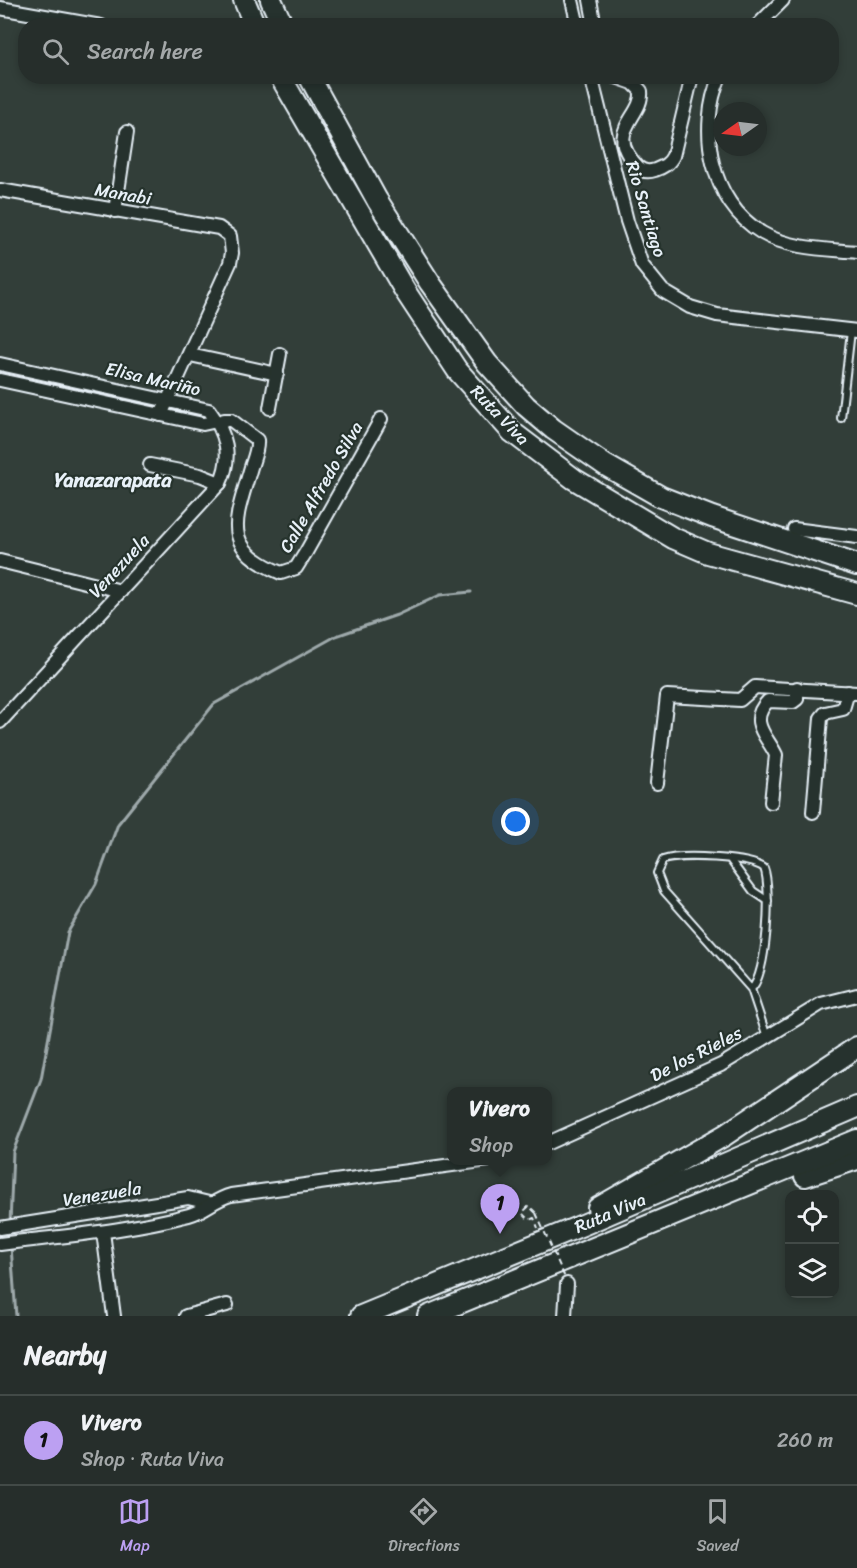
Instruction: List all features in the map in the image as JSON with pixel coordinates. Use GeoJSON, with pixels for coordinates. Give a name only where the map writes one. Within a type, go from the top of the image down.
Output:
{"type":"FeatureCollection","features":[{"type":"Feature","properties":{"kind":"highway"},"geometry":{"type":"LineString","coordinates":[[244,0],[252,18]]}},
{"type":"Feature","properties":{"kind":"highway"},"geometry":{"type":"LineString","coordinates":[[271,0],[279,18]]}},
{"type":"Feature","properties":{"kind":"highway","name":"Ruta Viva"},"geometry":{"type":"LineString","coordinates":[[285,84],[405,291],[458,370],[512,432],[574,479],[673,538],[708,553],[857,594]]}},
{"type":"Feature","properties":{"kind":"highway","name":"Ruta Viva"},"geometry":{"type":"LineString","coordinates":[[313,84],[377,200],[430,283],[487,363],[526,406],[604,465],[661,497],[712,518],[857,566]]}},
{"type":"Feature","properties":{"kind":"highway"},"geometry":{"type":"LineString","coordinates":[[835,589],[857,605]]}},
{"type":"Feature","properties":{"kind":"highway"},"geometry":{"type":"LineString","coordinates":[[585,1224],[605,1202],[725,1135],[857,1047]]}},
{"type":"Feature","properties":{"kind":"highway","name":"Ruta Viva"},"geometry":{"type":"LineString","coordinates":[[361,1316],[585,1224],[857,1107]]}},
{"type":"Feature","properties":{"kind":"highway","name":"Ruta Viva"},"geometry":{"type":"LineString","coordinates":[[428,1316],[857,1140]]}},
{"type":"Feature","properties":{"kind":"highway"},"geometry":{"type":"LineString","coordinates":[[738,1190],[789,1182],[857,1159]]}},
{"type":"Feature","properties":{"kind":"street"},"geometry":{"type":"LineString","coordinates":[[572,0],[576,18]]}},
{"type":"Feature","properties":{"kind":"street"},"geometry":{"type":"LineString","coordinates":[[590,0],[593,18]]}},
{"type":"Feature","properties":{"kind":"street"},"geometry":{"type":"LineString","coordinates":[[765,18],[783,0]]}},
{"type":"Feature","properties":{"kind":"street"},"geometry":{"type":"LineString","coordinates":[[0,8],[56,18]]}},
{"type":"Feature","properties":{"kind":"street","name":"Rio Santiago"},"geometry":{"type":"LineString","coordinates":[[593,84],[631,232],[642,265],[663,291],[690,307],[717,315],[854,331]]}},
{"type":"Feature","properties":{"kind":"street"},"geometry":{"type":"LineString","coordinates":[[634,84],[641,91],[623,141],[629,157],[640,170],[646,171],[664,166],[673,156],[690,84]]}},
{"type":"Feature","properties":{"kind":"street"},"geometry":{"type":"LineString","coordinates":[[717,84],[708,113],[708,136],[711,160],[729,200],[762,233],[814,248],[857,252]]}},
{"type":"Feature","properties":{"kind":"street"},"geometry":{"type":"LineString","coordinates":[[115,211],[127,132]]}},
{"type":"Feature","properties":{"kind":"street","name":"Manabi"},"geometry":{"type":"LineString","coordinates":[[0,190],[219,228],[230,236],[232,243],[230,263],[190,355]]}},
{"type":"Feature","properties":{"kind":"street"},"geometry":{"type":"LineString","coordinates":[[270,408],[280,354]]}},
{"type":"Feature","properties":{"kind":"street"},"geometry":{"type":"LineString","coordinates":[[161,415],[190,355],[276,374]]}},
{"type":"Feature","properties":{"kind":"street","name":"Elisa Mariño"},"geometry":{"type":"LineString","coordinates":[[0,364],[209,410],[218,423]]}},
{"type":"Feature","properties":{"kind":"street","name":"Elisa Mariño"},"geometry":{"type":"LineString","coordinates":[[0,380],[203,424],[218,423]]}},
{"type":"Feature","properties":{"kind":"street","name":"Calle Alfredo Silva"},"geometry":{"type":"LineString","coordinates":[[218,423],[231,420],[257,440],[237,516],[236,534],[245,552],[265,567],[281,573],[296,568],[381,419]]}},
{"type":"Feature","properties":{"kind":"street","name":"Venezuela"},"geometry":{"type":"LineString","coordinates":[[0,722],[220,483],[228,458],[218,423]]}},
{"type":"Feature","properties":{"kind":"street"},"geometry":{"type":"LineString","coordinates":[[150,465],[200,475],[220,483]]}},
{"type":"Feature","properties":{"kind":"street"},"geometry":{"type":"LineString","coordinates":[[794,529],[857,537]]}},
{"type":"Feature","properties":{"kind":"street"},"geometry":{"type":"LineString","coordinates":[[0,561],[121,591]]}},
{"type":"Feature","properties":{"kind":"street"},"geometry":{"type":"LineString","coordinates":[[657,783],[665,698],[670,696],[740,700],[755,687],[852,693],[843,709],[825,713],[821,718],[813,812]]}},
{"type":"Feature","properties":{"kind":"street"},"geometry":{"type":"LineString","coordinates":[[771,802],[776,755],[759,730],[760,713],[768,701],[793,702],[797,699],[797,688]]}},
{"type":"Feature","properties":{"kind":"street","name":"De los Rieles"},"geometry":{"type":"LineString","coordinates":[[552,1141],[721,1065],[821,1004],[857,995]]}},
{"type":"Feature","properties":{"kind":"street"},"geometry":{"type":"LineString","coordinates":[[0,1244],[103,1232],[192,1215],[209,1203],[231,1195],[457,1165]]}},
{"type":"Feature","properties":{"kind":"street","name":"Venezuela"},"geometry":{"type":"LineString","coordinates":[[0,1228],[188,1198],[209,1203]]}},
{"type":"Feature","properties":{"kind":"street"},"geometry":{"type":"LineString","coordinates":[[103,1232],[114,1316]]}},
{"type":"Feature","properties":{"kind":"street"},"geometry":{"type":"LineString","coordinates":[[565,1316],[567,1282]]}},
{"type":"Feature","properties":{"kind":"street"},"geometry":{"type":"LineString","coordinates":[[186,1316],[227,1305]]}},
{"type":"Feature","properties":{"kind":"lane"},"geometry":{"type":"LineString","coordinates":[[841,418],[854,331]]}},
{"type":"Feature","properties":{"kind":"lane"},"geometry":{"type":"LineString","coordinates":[[751,988],[760,975],[768,901],[764,868],[753,863],[690,855],[673,856],[663,860],[657,873],[664,891],[751,988],[767,1037]]}},
{"type":"Feature","properties":{"kind":"lane"},"geometry":{"type":"LineString","coordinates":[[731,861],[740,877],[753,891],[768,901]]}},
{"type":"Feature","properties":{"kind":"path"},"geometry":{"type":"LineString","coordinates":[[534,1218],[524,1218],[522,1213],[524,1208],[529,1206],[536,1213],[567,1282]]}},
{"type":"Feature","properties":{"kind":"waterway"},"geometry":{"type":"LineString","coordinates":[[10,1224],[13,1152],[41,1079],[68,932],[96,884],[118,824],[214,704],[336,636],[397,615],[440,595],[471,592]]}},
{"type":"Feature","properties":{"kind":"waterway"},"geometry":{"type":"LineString","coordinates":[[11,1246],[16,1316]]}},
{"type":"Feature","properties":{"kind":"place","name":"Vivero"},"geometry":{"type":"Point","coordinates":[500,1234]}},
{"type":"Feature","properties":{"kind":"district","name":"Yanazarapata"},"geometry":{"type":"Point","coordinates":[113,480]}}]}
